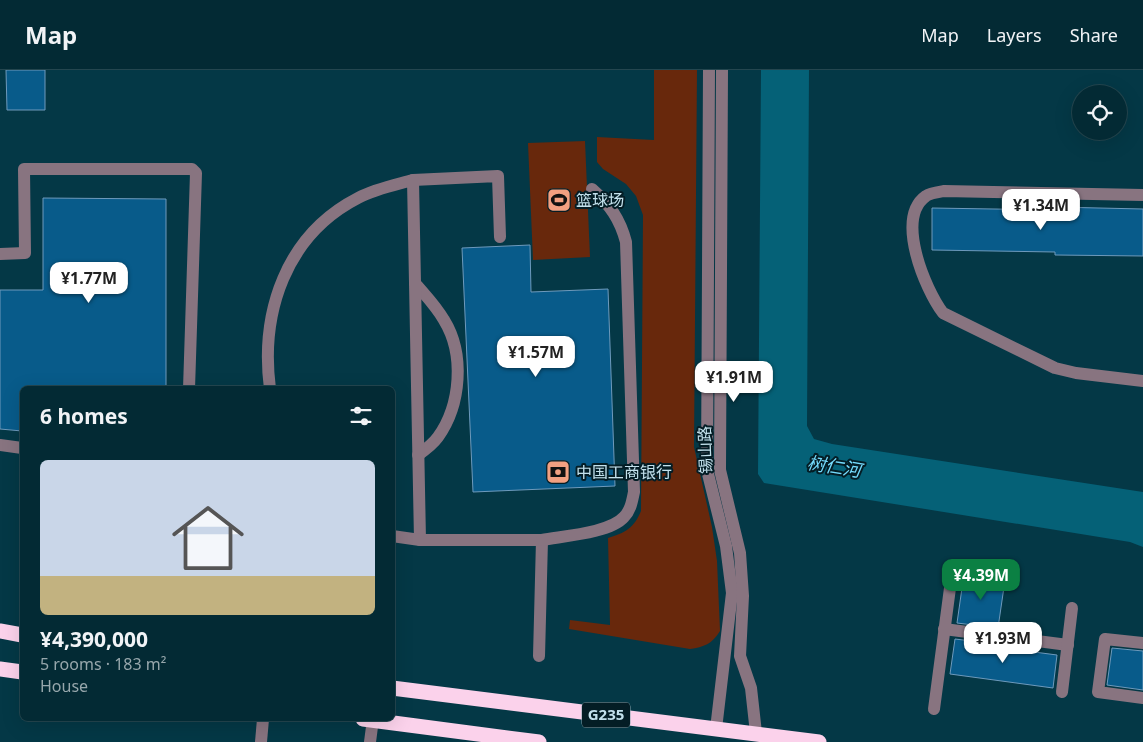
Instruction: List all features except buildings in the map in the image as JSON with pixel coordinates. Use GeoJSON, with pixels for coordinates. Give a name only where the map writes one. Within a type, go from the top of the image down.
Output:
{"type":"FeatureCollection","features":[{"type":"Feature","properties":{"kind":"highway"},"geometry":{"type":"LineString","coordinates":[[0,632],[20,635]]}},
{"type":"Feature","properties":{"kind":"highway"},"geometry":{"type":"LineString","coordinates":[[0,669],[20,672]]}},
{"type":"Feature","properties":{"kind":"highway","name":"G235"},"geometry":{"type":"LineString","coordinates":[[395,688],[819,742]]}},
{"type":"Feature","properties":{"kind":"highway"},"geometry":{"type":"LineString","coordinates":[[384,721],[539,742]]}},
{"type":"Feature","properties":{"kind":"street","name":"锡山路"},"geometry":{"type":"LineString","coordinates":[[709,70],[706,470],[726,546],[732,593],[716,729]]}},
{"type":"Feature","properties":{"kind":"street","name":"锡山路"},"geometry":{"type":"LineString","coordinates":[[722,70],[720,470],[740,553],[743,596],[740,656],[751,688],[756,733]]}},
{"type":"Feature","properties":{"kind":"street"},"geometry":{"type":"LineString","coordinates":[[0,254],[25,253],[24,170],[192,168],[196,173],[189,386]]}},
{"type":"Feature","properties":{"kind":"street"},"geometry":{"type":"LineString","coordinates":[[270,386],[267,366],[270,320],[283,278],[295,253],[313,231],[358,198],[413,180],[498,176],[500,237]]}},
{"type":"Feature","properties":{"kind":"street"},"geometry":{"type":"LineString","coordinates":[[413,180],[420,540]]}},
{"type":"Feature","properties":{"kind":"street"},"geometry":{"type":"LineString","coordinates":[[395,536],[420,540],[542,540],[604,528],[623,518],[631,507],[634,492],[626,242],[622,224],[612,209],[592,189]]}},
{"type":"Feature","properties":{"kind":"street"},"geometry":{"type":"LineString","coordinates":[[1143,195],[944,191],[927,194],[918,203],[913,214],[912,225],[922,274],[932,297],[943,313],[1055,368],[1076,373],[1143,381]]}},
{"type":"Feature","properties":{"kind":"street"},"geometry":{"type":"LineString","coordinates":[[415,283],[445,321],[451,335],[457,364],[455,405],[437,439],[418,456]]}},
{"type":"Feature","properties":{"kind":"street"},"geometry":{"type":"LineString","coordinates":[[0,445],[20,448]]}},
{"type":"Feature","properties":{"kind":"street"},"geometry":{"type":"LineString","coordinates":[[539,656],[542,540]]}},
{"type":"Feature","properties":{"kind":"street"},"geometry":{"type":"LineString","coordinates":[[934,709],[950,588]]}},
{"type":"Feature","properties":{"kind":"street"},"geometry":{"type":"LineString","coordinates":[[1062,692],[1072,608]]}},
{"type":"Feature","properties":{"kind":"street"},"geometry":{"type":"LineString","coordinates":[[944,629],[1068,645]]}},
{"type":"Feature","properties":{"kind":"street"},"geometry":{"type":"LineString","coordinates":[[1143,643],[1105,639],[1098,692],[1143,698]]}},
{"type":"Feature","properties":{"kind":"street"},"geometry":{"type":"LineString","coordinates":[[261,742],[263,721]]}},
{"type":"Feature","properties":{"kind":"street"},"geometry":{"type":"LineString","coordinates":[[369,721],[370,742]]}},
{"type":"Feature","properties":{"kind":"shaded area"},"geometry":{"type":"Polygon","coordinates":[[[654,70],[697,70],[694,447],[712,527],[717,561],[720,631],[707,644],[690,649],[569,629],[570,620],[610,625],[608,538],[632,526],[641,511],[643,215],[636,196],[626,184],[603,169],[597,162],[597,137],[654,140],[654,70]]]}},
{"type":"Feature","properties":{"kind":"shaded area","name":"篮球场"},"geometry":{"type":"Polygon","coordinates":[[[585,141],[590,257],[533,260],[528,143],[585,141]]]}},
{"type":"Feature","properties":{"kind":"water","name":"树仁河"},"geometry":{"type":"Polygon","coordinates":[[[761,70],[809,70],[807,426],[814,439],[832,444],[1143,492],[1143,547],[1130,542],[764,483],[758,474],[761,70]]]}},
{"type":"Feature","properties":{"kind":"place","name":"篮球场"},"geometry":{"type":"Point","coordinates":[559,200]}},
{"type":"Feature","properties":{"kind":"place","name":"中国工商银行"},"geometry":{"type":"Point","coordinates":[558,472]}}]}
